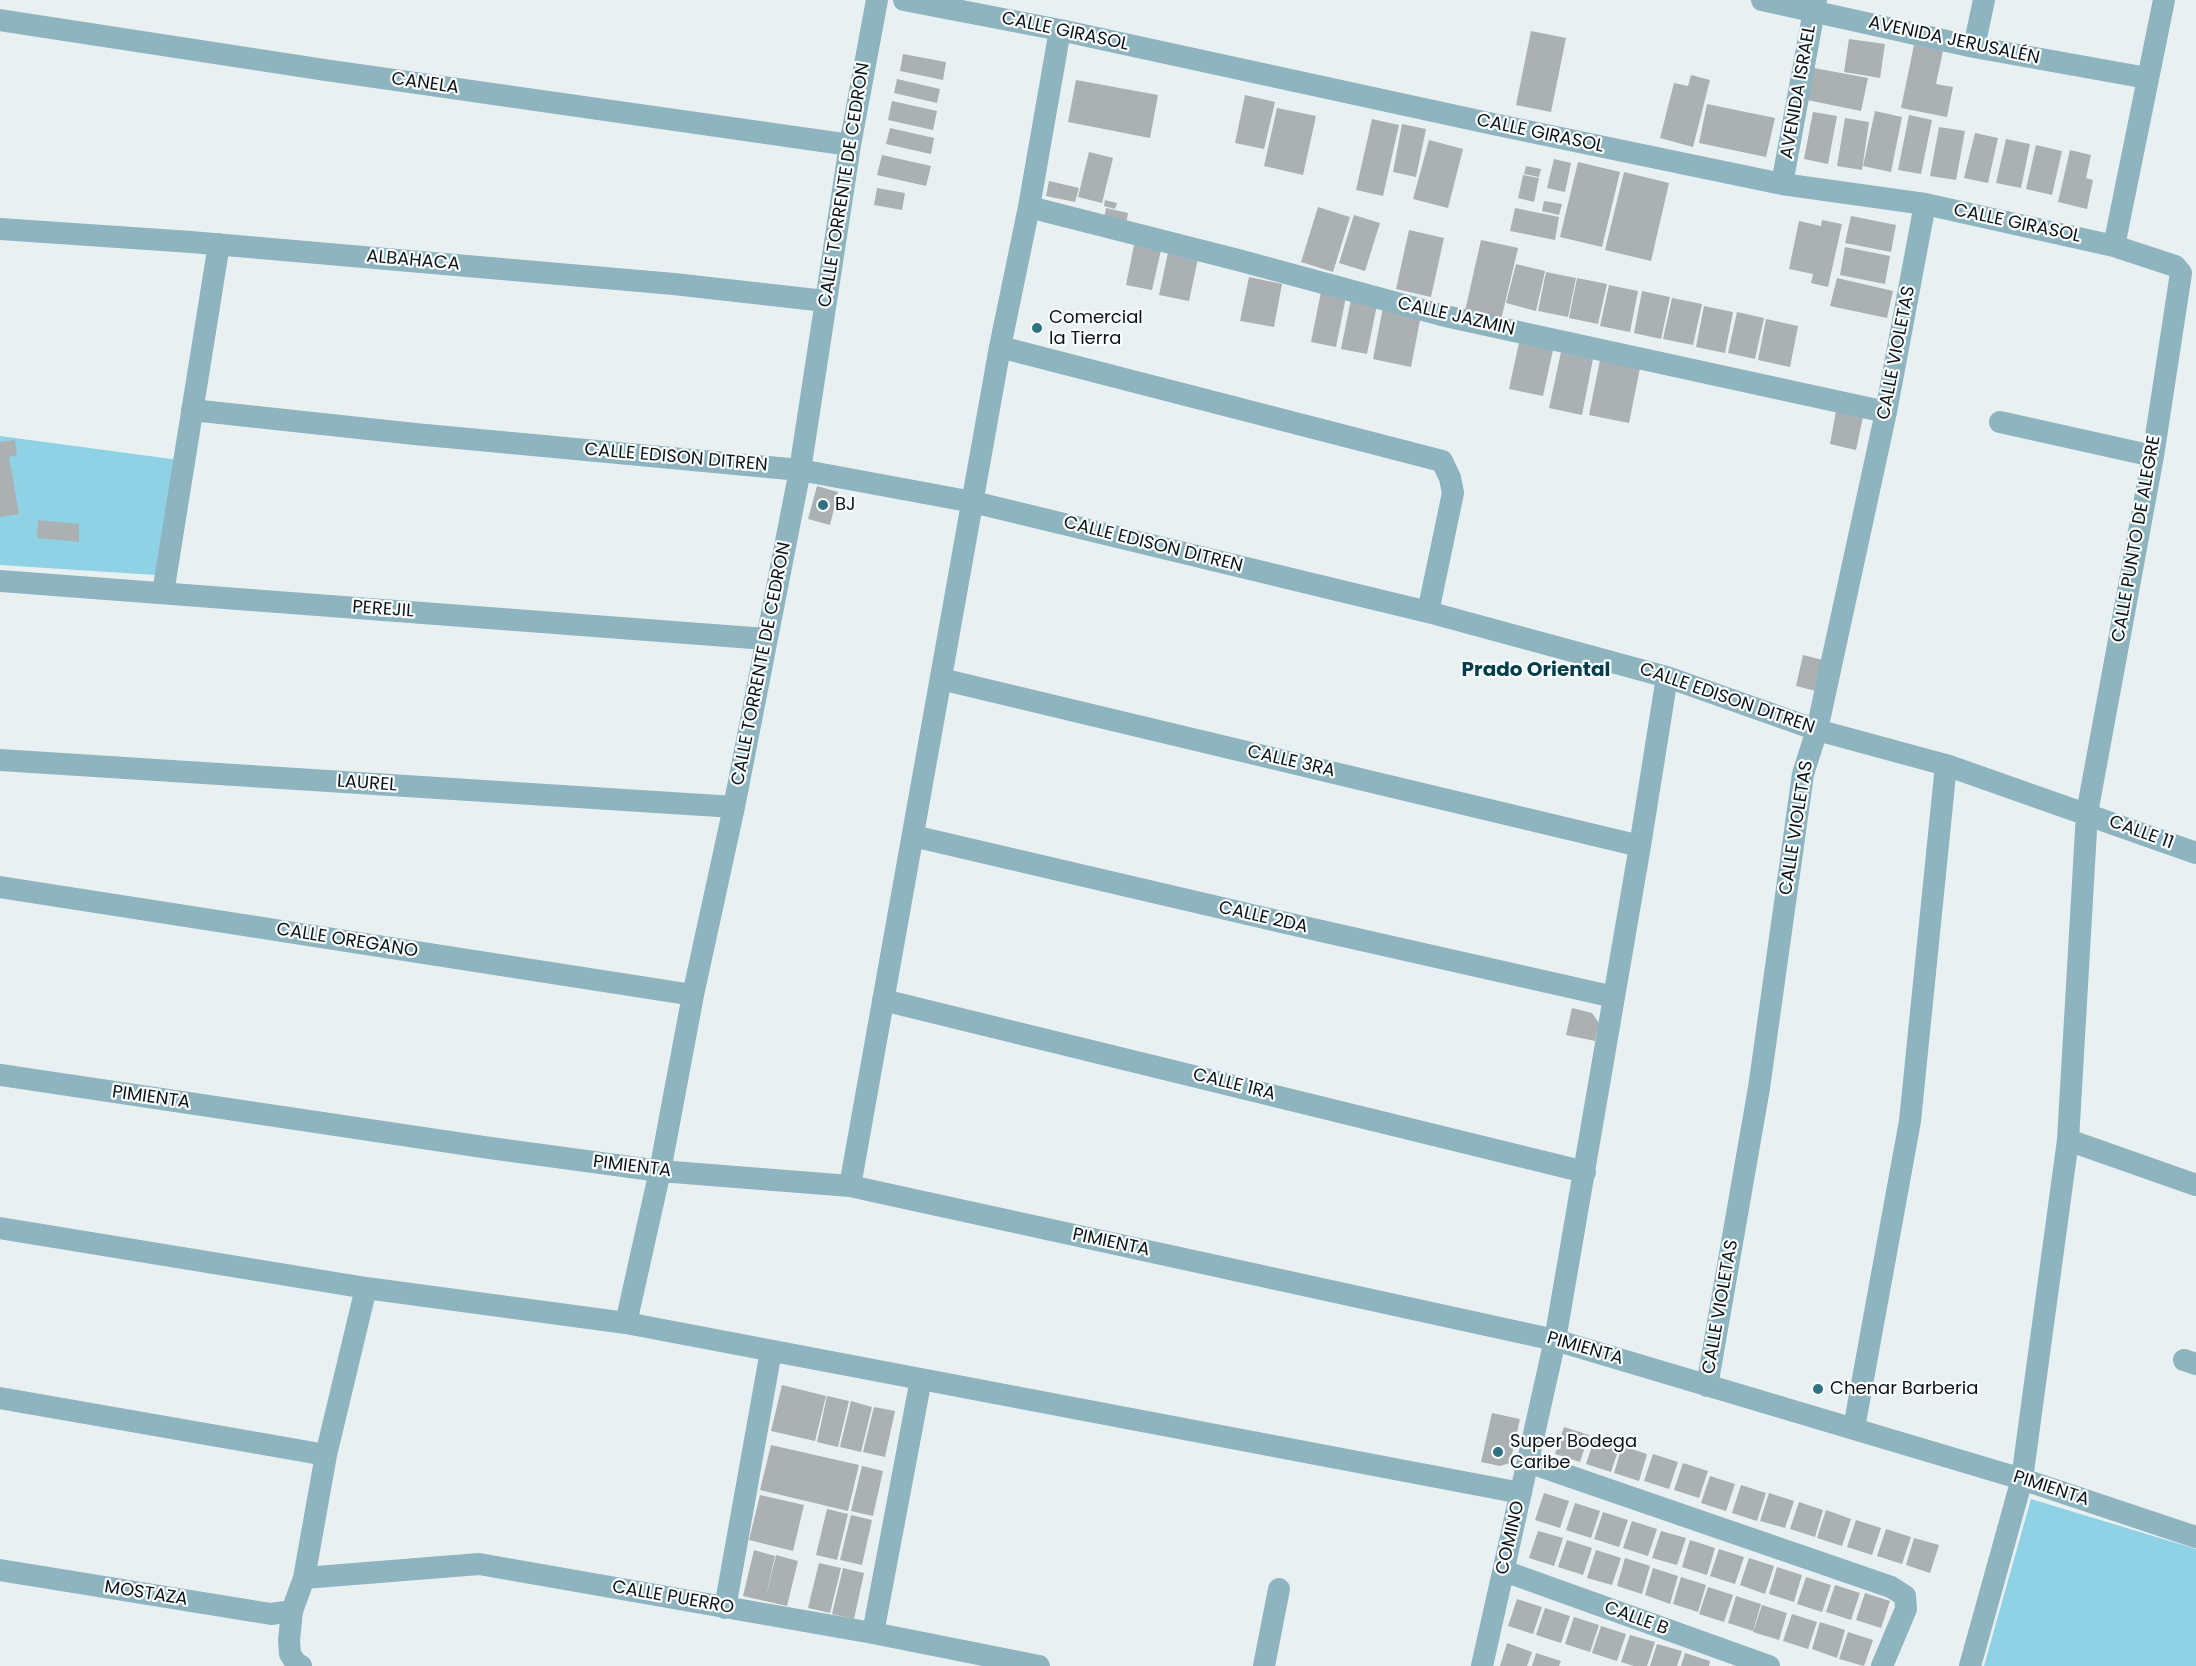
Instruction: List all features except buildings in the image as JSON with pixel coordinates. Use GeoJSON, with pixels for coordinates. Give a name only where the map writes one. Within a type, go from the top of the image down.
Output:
{"type":"FeatureCollection","features":[{"type":"Feature","properties":{"kind":"street","name":"CALLE TORRENTE DE CEDRON"},"geometry":{"type":"LineString","coordinates":[[626,1323],[660,1171],[693,995],[734,807],[800,470],[850,145],[877,0]]}},
{"type":"Feature","properties":{"kind":"street","name":"CALLE GIRASOL"},"geometry":{"type":"LineString","coordinates":[[904,0],[1060,30],[1782,184],[1925,204],[2114,246],[2175,266]]}},
{"type":"Feature","properties":{"kind":"street","name":"AVENIDA JERUSALÉN"},"geometry":{"type":"LineString","coordinates":[[1762,0],[1815,6],[1974,47],[2147,78]]}},
{"type":"Feature","properties":{"kind":"street"},"geometry":{"type":"LineString","coordinates":[[1974,47],[1984,0]]}},
{"type":"Feature","properties":{"kind":"street"},"geometry":{"type":"LineString","coordinates":[[2114,246],[2164,0]]}},
{"type":"Feature","properties":{"kind":"street","name":"AVENIDA ISRAEL"},"geometry":{"type":"LineString","coordinates":[[1782,184],[1815,6]]}},
{"type":"Feature","properties":{"kind":"street","name":"CANELA"},"geometry":{"type":"LineString","coordinates":[[0,20],[325,70],[850,145]]}},
{"type":"Feature","properties":{"kind":"street"},"geometry":{"type":"LineString","coordinates":[[850,1186],[1000,347],[1029,207],[1060,30]]}},
{"type":"Feature","properties":{"kind":"street","name":"CALLE VIOLETAS"},"geometry":{"type":"LineString","coordinates":[[1707,1386],[1759,1088],[1803,774],[1817,730],[1886,412],[1925,204]]}},
{"type":"Feature","properties":{"kind":"street","name":"CALLE JAZMIN"},"geometry":{"type":"LineString","coordinates":[[1029,207],[1445,316],[1886,412]]}},
{"type":"Feature","properties":{"kind":"street","name":"ALBAHACA"},"geometry":{"type":"LineString","coordinates":[[0,229],[219,244],[674,284],[825,301]]}},
{"type":"Feature","properties":{"kind":"street"},"geometry":{"type":"LineString","coordinates":[[162,593],[219,244]]}},
{"type":"Feature","properties":{"kind":"street","name":"CALLE PUNTO DE ALEGRE"},"geometry":{"type":"LineString","coordinates":[[1970,1666],[2022,1479],[2068,1140],[2087,813],[2181,283],[2181,273],[2175,266]]}},
{"type":"Feature","properties":{"kind":"street"},"geometry":{"type":"LineString","coordinates":[[1000,347],[1442,460],[1450,478],[1453,493],[1428,612]]}},
{"type":"Feature","properties":{"kind":"street","name":"CALLE EDISON DITREN"},"geometry":{"type":"LineString","coordinates":[[192,410],[415,434],[800,470],[973,502],[1428,612],[1667,677],[1817,730],[1946,765],[2087,813]]}},
{"type":"Feature","properties":{"kind":"street"},"geometry":{"type":"LineString","coordinates":[[2000,422],[2152,456]]}},
{"type":"Feature","properties":{"kind":"street","name":"PEREJIL"},"geometry":{"type":"LineString","coordinates":[[0,580],[766,639]]}},
{"type":"Feature","properties":{"kind":"street","name":"COMINO"},"geometry":{"type":"LineString","coordinates":[[1482,1666],[1555,1340],[1667,677]]}},
{"type":"Feature","properties":{"kind":"street","name":"CALLE 3RA"},"geometry":{"type":"LineString","coordinates":[[941,679],[1640,846]]}},
{"type":"Feature","properties":{"kind":"street","name":"LAUREL"},"geometry":{"type":"LineString","coordinates":[[0,760],[734,807]]}},
{"type":"Feature","properties":{"kind":"street"},"geometry":{"type":"LineString","coordinates":[[1854,1428],[1910,1121],[1946,765]]}},
{"type":"Feature","properties":{"kind":"street","name":"CALLE 11"},"geometry":{"type":"LineString","coordinates":[[2087,813],[2196,853]]}},
{"type":"Feature","properties":{"kind":"street","name":"CALLE 2DA"},"geometry":{"type":"LineString","coordinates":[[913,836],[1614,997]]}},
{"type":"Feature","properties":{"kind":"street","name":"CALLE OREGANO"},"geometry":{"type":"LineString","coordinates":[[0,887],[693,995]]}},
{"type":"Feature","properties":{"kind":"street","name":"CALLE 1RA"},"geometry":{"type":"LineString","coordinates":[[884,1000],[1585,1172]]}},
{"type":"Feature","properties":{"kind":"street","name":"PIMIENTA"},"geometry":{"type":"LineString","coordinates":[[0,1075],[660,1171],[850,1186],[1555,1340],[2022,1479],[2196,1537]]}},
{"type":"Feature","properties":{"kind":"street"},"geometry":{"type":"LineString","coordinates":[[2068,1140],[2196,1185]]}},
{"type":"Feature","properties":{"kind":"street"},"geometry":{"type":"LineString","coordinates":[[0,1228],[366,1287],[626,1323],[1521,1493]]}},
{"type":"Feature","properties":{"kind":"street"},"geometry":{"type":"LineString","coordinates":[[300,1666],[290,1654],[292,1611],[304,1578],[326,1455],[366,1287]]}},
{"type":"Feature","properties":{"kind":"street"},"geometry":{"type":"LineString","coordinates":[[726,1608],[771,1351]]}},
{"type":"Feature","properties":{"kind":"street"},"geometry":{"type":"LineString","coordinates":[[873,1633],[921,1379]]}},
{"type":"Feature","properties":{"kind":"street"},"geometry":{"type":"LineString","coordinates":[[0,1398],[326,1455]]}},
{"type":"Feature","properties":{"kind":"street"},"geometry":{"type":"LineString","coordinates":[[1528,1462],[1891,1587],[1905,1596],[1906,1609],[1882,1666]]}},
{"type":"Feature","properties":{"kind":"street","name":"CALLE PUERRO"},"geometry":{"type":"LineString","coordinates":[[304,1578],[479,1564],[873,1633],[1039,1666]]}},
{"type":"Feature","properties":{"kind":"street","name":"MOSTAZA"},"geometry":{"type":"LineString","coordinates":[[0,1570],[271,1614],[292,1611]]}},
{"type":"Feature","properties":{"kind":"street","name":"CALLE B"},"geometry":{"type":"LineString","coordinates":[[1504,1571],[1769,1666]]}},
{"type":"Feature","properties":{"kind":"street"},"geometry":{"type":"LineString","coordinates":[[1264,1666],[1279,1589]]}},
{"type":"Feature","properties":{"kind":"shaded area"},"geometry":{"type":"Polygon","coordinates":[[[0,436],[179,460],[155,575],[0,565],[0,436]]]}},
{"type":"Feature","properties":{"kind":"shaded area"},"geometry":{"type":"Polygon","coordinates":[[[2031,1499],[2196,1549],[2196,1666],[1984,1666],[2031,1499]]]}},
{"type":"Feature","properties":{"kind":"place","name":"Comercial la Tierra"},"geometry":{"type":"Point","coordinates":[1037,328]}},
{"type":"Feature","properties":{"kind":"place","name":"BJ"},"geometry":{"type":"Point","coordinates":[823,505]}},
{"type":"Feature","properties":{"kind":"place","name":"Chenar Barberia"},"geometry":{"type":"Point","coordinates":[1818,1389]}},
{"type":"Feature","properties":{"kind":"place","name":"Super Bodega Caribe"},"geometry":{"type":"Point","coordinates":[1498,1452]}},
{"type":"Feature","properties":{"kind":"district","name":"Prado Oriental"},"geometry":{"type":"Point","coordinates":[1536,671]}}]}
